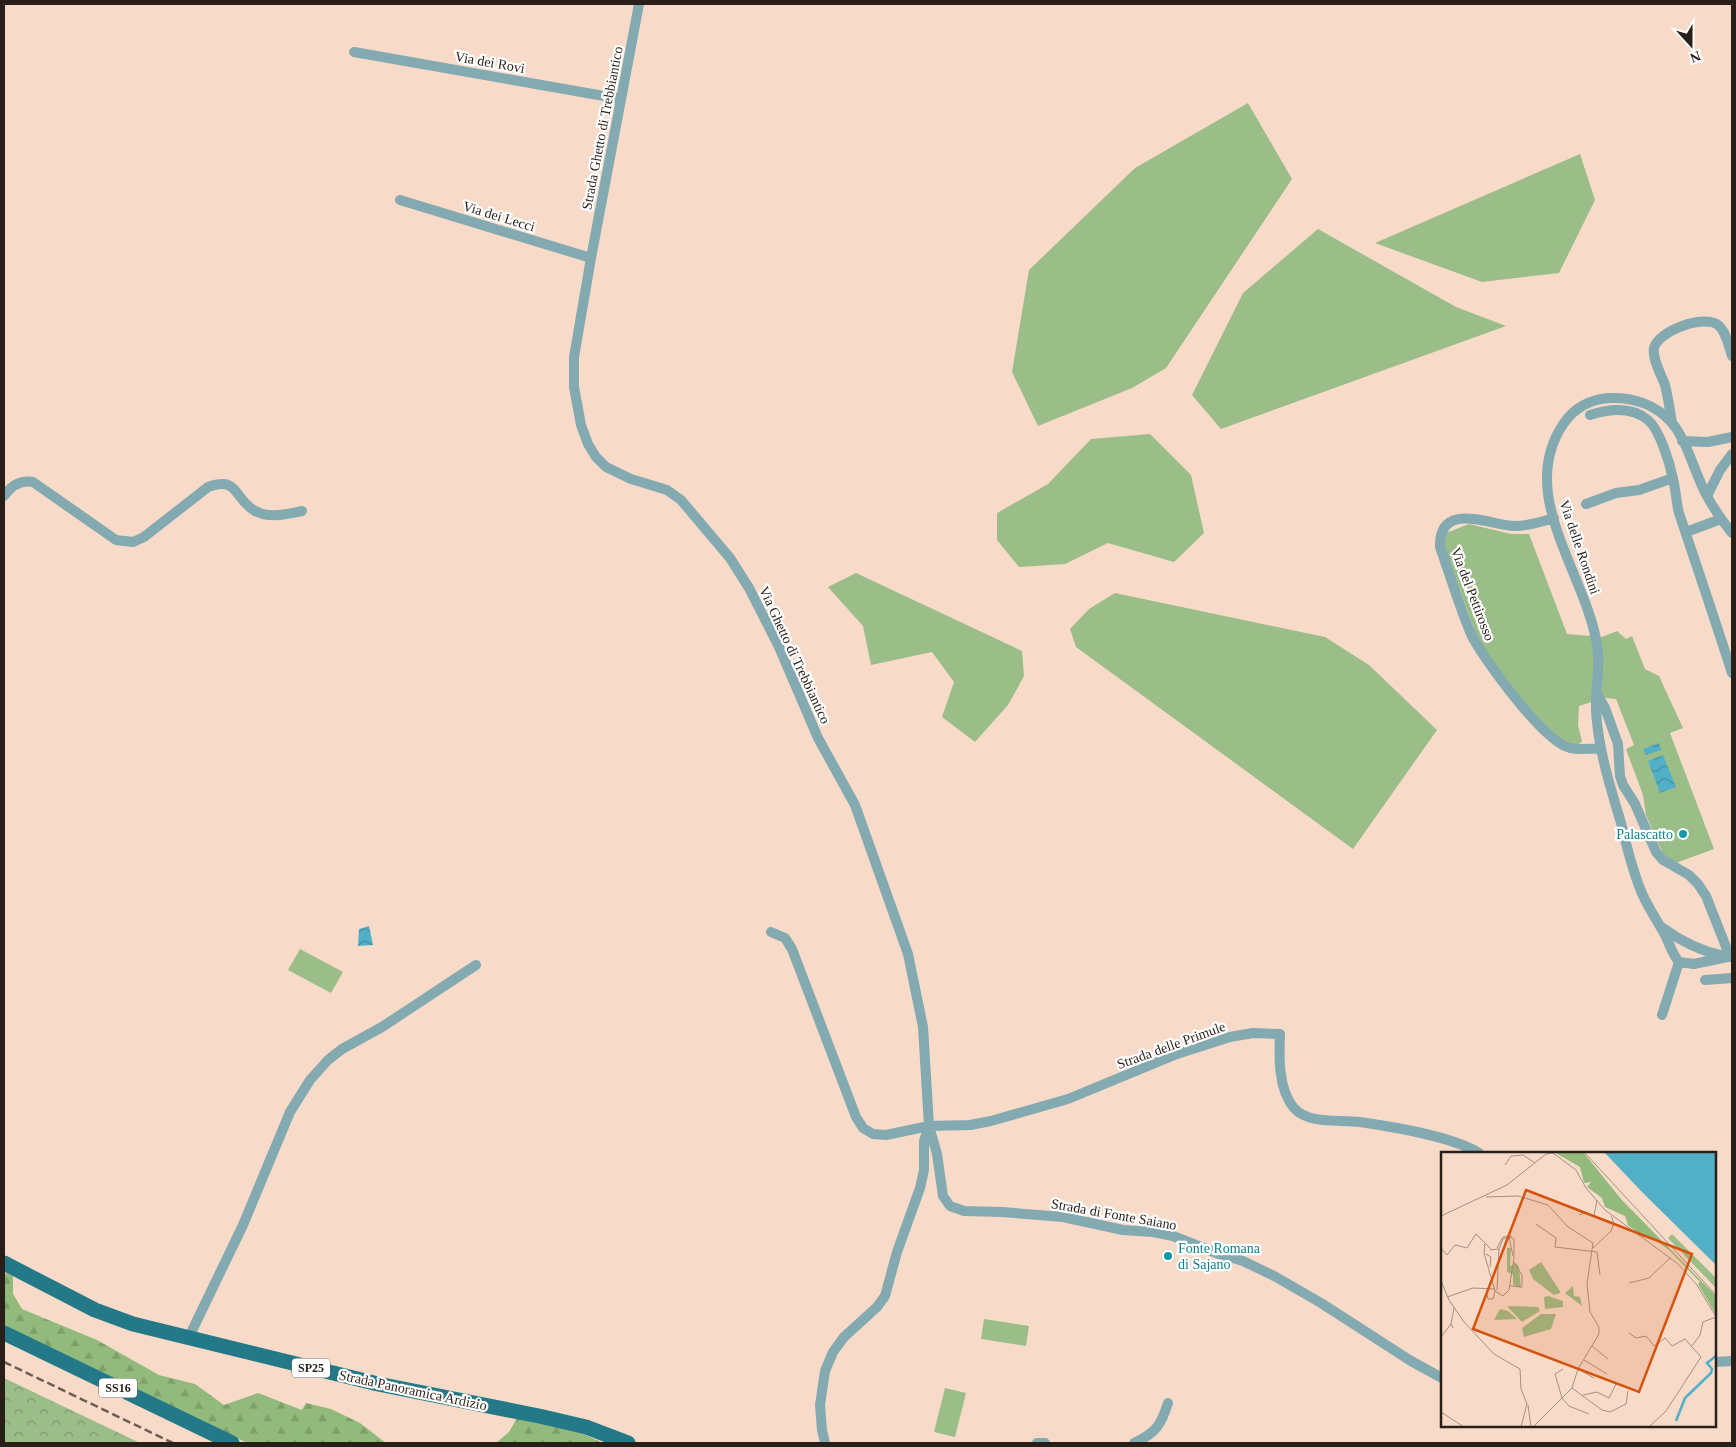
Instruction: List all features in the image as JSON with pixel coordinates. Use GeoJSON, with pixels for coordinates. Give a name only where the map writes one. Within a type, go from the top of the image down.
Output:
{"type":"FeatureCollection","features":[{"type":"Feature","properties":{"kind":"main road","name":"Strada Panoramica Ardizio"},"geometry":{"type":"LineString","coordinates":[[4,1263],[95,1310],[133,1324],[378,1384],[539,1416],[586,1428],[628,1443]]}},
{"type":"Feature","properties":{"kind":"main road","name":"SS16"},"geometry":{"type":"LineString","coordinates":[[4,1333],[232,1443]]}},
{"type":"Feature","properties":{"kind":"street","name":"Strada Ghetto di Trebbiantico"},"geometry":{"type":"LineString","coordinates":[[591,258],[639,4]]}},
{"type":"Feature","properties":{"kind":"street","name":"Via dei Rovi"},"geometry":{"type":"LineString","coordinates":[[354,52],[621,99]]}},
{"type":"Feature","properties":{"kind":"street","name":"Via dei Lecci"},"geometry":{"type":"LineString","coordinates":[[400,200],[591,258]]}},
{"type":"Feature","properties":{"kind":"street","name":"Via Ghetto di Trebbiantico"},"geometry":{"type":"LineString","coordinates":[[591,258],[574,358],[574,387],[581,425],[588,444],[596,457],[606,467],[630,478],[667,490],[681,500],[730,558],[749,588],[775,639],[818,738],[855,805],[908,954],[923,1027],[929,1126]]}},
{"type":"Feature","properties":{"kind":"street"},"geometry":{"type":"LineString","coordinates":[[1672,423],[1664,383],[1655,357],[1654,348],[1658,340],[1665,333],[1700,321],[1710,321],[1718,325],[1724,332],[1732,356]]}},
{"type":"Feature","properties":{"kind":"street","name":"Via delle Rondini"},"geometry":{"type":"LineString","coordinates":[[1679,962],[1639,887],[1601,748],[1596,710],[1599,667],[1598,646],[1594,626],[1554,518],[1549,499],[1546,476],[1548,455],[1557,433],[1568,416],[1584,404],[1602,398],[1621,397],[1639,401],[1657,409],[1672,423],[1682,440],[1707,496],[1721,520],[1732,533]]}},
{"type":"Feature","properties":{"kind":"street"},"geometry":{"type":"LineString","coordinates":[[1590,415],[1604,410],[1635,412],[1649,421],[1658,434],[1673,478],[1678,510],[1732,673]]}},
{"type":"Feature","properties":{"kind":"street"},"geometry":{"type":"LineString","coordinates":[[1682,440],[1708,442],[1732,437]]}},
{"type":"Feature","properties":{"kind":"street"},"geometry":{"type":"LineString","coordinates":[[1707,496],[1720,470],[1732,454]]}},
{"type":"Feature","properties":{"kind":"street"},"geometry":{"type":"LineString","coordinates":[[1586,504],[1616,493],[1638,490],[1673,478]]}},
{"type":"Feature","properties":{"kind":"street"},"geometry":{"type":"LineString","coordinates":[[4,496],[18,484],[26,481],[33,482],[116,540],[133,542],[144,537],[208,487],[217,484],[224,483],[231,486],[248,505],[256,511],[265,514],[280,516],[302,511]]}},
{"type":"Feature","properties":{"kind":"street","name":"Via del Pettirosso"},"geometry":{"type":"LineString","coordinates":[[1554,518],[1534,524],[1517,526],[1498,524],[1475,517],[1463,518],[1453,521],[1445,527],[1440,536],[1440,547],[1471,633],[1482,656],[1555,741],[1570,748],[1601,748]]}},
{"type":"Feature","properties":{"kind":"street"},"geometry":{"type":"LineString","coordinates":[[1686,532],[1721,520]]}},
{"type":"Feature","properties":{"kind":"street"},"geometry":{"type":"LineString","coordinates":[[1597,693],[1606,708],[1618,744],[1620,776],[1623,785],[1635,804],[1656,852],[1663,860],[1689,876],[1698,884],[1706,896],[1731,956],[1694,964],[1679,962],[1662,1015]]}},
{"type":"Feature","properties":{"kind":"street","name":"Via delle Rondini"},"geometry":{"type":"LineString","coordinates":[[1660,926],[1694,948],[1731,956]]}},
{"type":"Feature","properties":{"kind":"street"},"geometry":{"type":"LineString","coordinates":[[771,932],[785,938],[792,949],[856,1117],[863,1128],[873,1134],[886,1135],[929,1126]]}},
{"type":"Feature","properties":{"kind":"street"},"geometry":{"type":"LineString","coordinates":[[188,1337],[243,1225],[290,1112],[310,1080],[328,1060],[342,1049],[382,1027],[476,965]]}},
{"type":"Feature","properties":{"kind":"street"},"geometry":{"type":"LineString","coordinates":[[1705,980],[1732,978]]}},
{"type":"Feature","properties":{"kind":"street","name":"Strada delle Primule"},"geometry":{"type":"LineString","coordinates":[[929,1126],[970,1125],[991,1122],[1068,1098],[1177,1054],[1230,1037],[1253,1033],[1280,1034],[1279,1056],[1286,1094],[1294,1108],[1302,1115],[1312,1118],[1360,1122],[1424,1134],[1454,1142],[1477,1152]]}},
{"type":"Feature","properties":{"kind":"street"},"geometry":{"type":"LineString","coordinates":[[825,1443],[820,1405],[825,1371],[833,1352],[844,1337],[877,1306],[884,1296],[897,1252],[920,1188],[924,1170],[924,1140],[929,1126]]}},
{"type":"Feature","properties":{"kind":"street","name":"Strada di Fonte Saiano"},"geometry":{"type":"LineString","coordinates":[[929,1126],[937,1154],[943,1196],[950,1206],[964,1211],[1063,1217],[1123,1230],[1153,1232],[1173,1236],[1243,1261],[1276,1277],[1321,1303],[1411,1361],[1441,1377]]}},
{"type":"Feature","properties":{"kind":"street"},"geometry":{"type":"LineString","coordinates":[[1716,1362],[1732,1361]]}},
{"type":"Feature","properties":{"kind":"street"},"geometry":{"type":"LineString","coordinates":[[1134,1443],[1155,1431],[1162,1421],[1168,1403]]}},
{"type":"Feature","properties":{"kind":"street"},"geometry":{"type":"LineString","coordinates":[[1037,1443],[1045,1443]]}},
{"type":"Feature","properties":{"kind":"green space"},"geometry":{"type":"Polygon","coordinates":[[[1248,103],[1292,179],[1166,368],[1132,388],[1038,426],[1012,372],[1029,270],[1135,168],[1248,103]]]}},
{"type":"Feature","properties":{"kind":"green space"},"geometry":{"type":"Polygon","coordinates":[[[1580,154],[1595,200],[1559,273],[1482,282],[1375,243],[1580,154]]]}},
{"type":"Feature","properties":{"kind":"green space"},"geometry":{"type":"Polygon","coordinates":[[[1318,229],[1456,307],[1506,326],[1221,429],[1192,395],[1243,293],[1318,229]]]}},
{"type":"Feature","properties":{"kind":"green space"},"geometry":{"type":"Polygon","coordinates":[[[1150,434],[1191,475],[1204,533],[1174,562],[1108,543],[1065,564],[1019,567],[997,540],[997,513],[1048,484],[1091,439],[1150,434]]]}},
{"type":"Feature","properties":{"kind":"green space"},"geometry":{"type":"Polygon","coordinates":[[[1469,524],[1511,534],[1529,534],[1567,634],[1602,637],[1617,631],[1626,639],[1632,636],[1645,669],[1659,676],[1683,728],[1670,733],[1714,849],[1676,863],[1667,858],[1662,852],[1646,815],[1643,795],[1626,749],[1634,745],[1616,699],[1604,698],[1579,706],[1578,725],[1582,741],[1577,746],[1560,741],[1540,723],[1481,648],[1444,546],[1446,533],[1469,524]]]}},
{"type":"Feature","properties":{"kind":"green space"},"geometry":{"type":"Polygon","coordinates":[[[856,573],[1022,651],[1024,676],[1008,705],[975,742],[942,717],[954,682],[932,652],[871,665],[863,626],[828,587],[856,573]]]}},
{"type":"Feature","properties":{"kind":"green space"},"geometry":{"type":"Polygon","coordinates":[[[1115,593],[1325,637],[1369,665],[1437,730],[1353,849],[1076,647],[1070,629],[1089,609],[1115,593]]]}},
{"type":"Feature","properties":{"kind":"green space"},"geometry":{"type":"Polygon","coordinates":[[[300,949],[343,972],[331,993],[288,970],[300,949]]]}},
{"type":"Feature","properties":{"kind":"green space"},"geometry":{"type":"Polygon","coordinates":[[[4,1272],[13,1276],[13,1294],[22,1309],[97,1340],[159,1375],[195,1384],[224,1405],[258,1393],[302,1410],[306,1403],[331,1409],[360,1423],[386,1443],[247,1443],[4,1325],[4,1272]]]}},
{"type":"Feature","properties":{"kind":"green space"},"geometry":{"type":"Polygon","coordinates":[[[984,1319],[1029,1326],[1026,1346],[981,1339],[984,1319]]]}},
{"type":"Feature","properties":{"kind":"green space"},"geometry":{"type":"Polygon","coordinates":[[[4,1378],[140,1443],[4,1443],[4,1378]]]}},
{"type":"Feature","properties":{"kind":"green space"},"geometry":{"type":"Polygon","coordinates":[[[945,1388],[966,1393],[955,1437],[934,1432],[945,1388]]]}},
{"type":"Feature","properties":{"kind":"green space"},"geometry":{"type":"Polygon","coordinates":[[[517,1418],[583,1434],[603,1443],[496,1443],[509,1432],[517,1418]]]}},
{"type":"Feature","properties":{"kind":"water"},"geometry":{"type":"Polygon","coordinates":[[[1659,743],[1661,750],[1646,755],[1643,749],[1659,743]]]}},
{"type":"Feature","properties":{"kind":"water"},"geometry":{"type":"Polygon","coordinates":[[[1663,755],[1676,787],[1660,793],[1648,761],[1663,755]]]}},
{"type":"Feature","properties":{"kind":"water"},"geometry":{"type":"Polygon","coordinates":[[[369,926],[373,945],[358,946],[359,929],[369,926]]]}},
{"type":"Feature","properties":{"kind":"railway"},"geometry":{"type":"LineString","coordinates":[[4,1362],[173,1443]]}},
{"type":"Feature","properties":{"kind":"place","name":"Palascatto"},"geometry":{"type":"Point","coordinates":[1683,834]}},
{"type":"Feature","properties":{"kind":"place","name":"Fonte Romana di Sajano"},"geometry":{"type":"Point","coordinates":[1168,1256]}}]}
